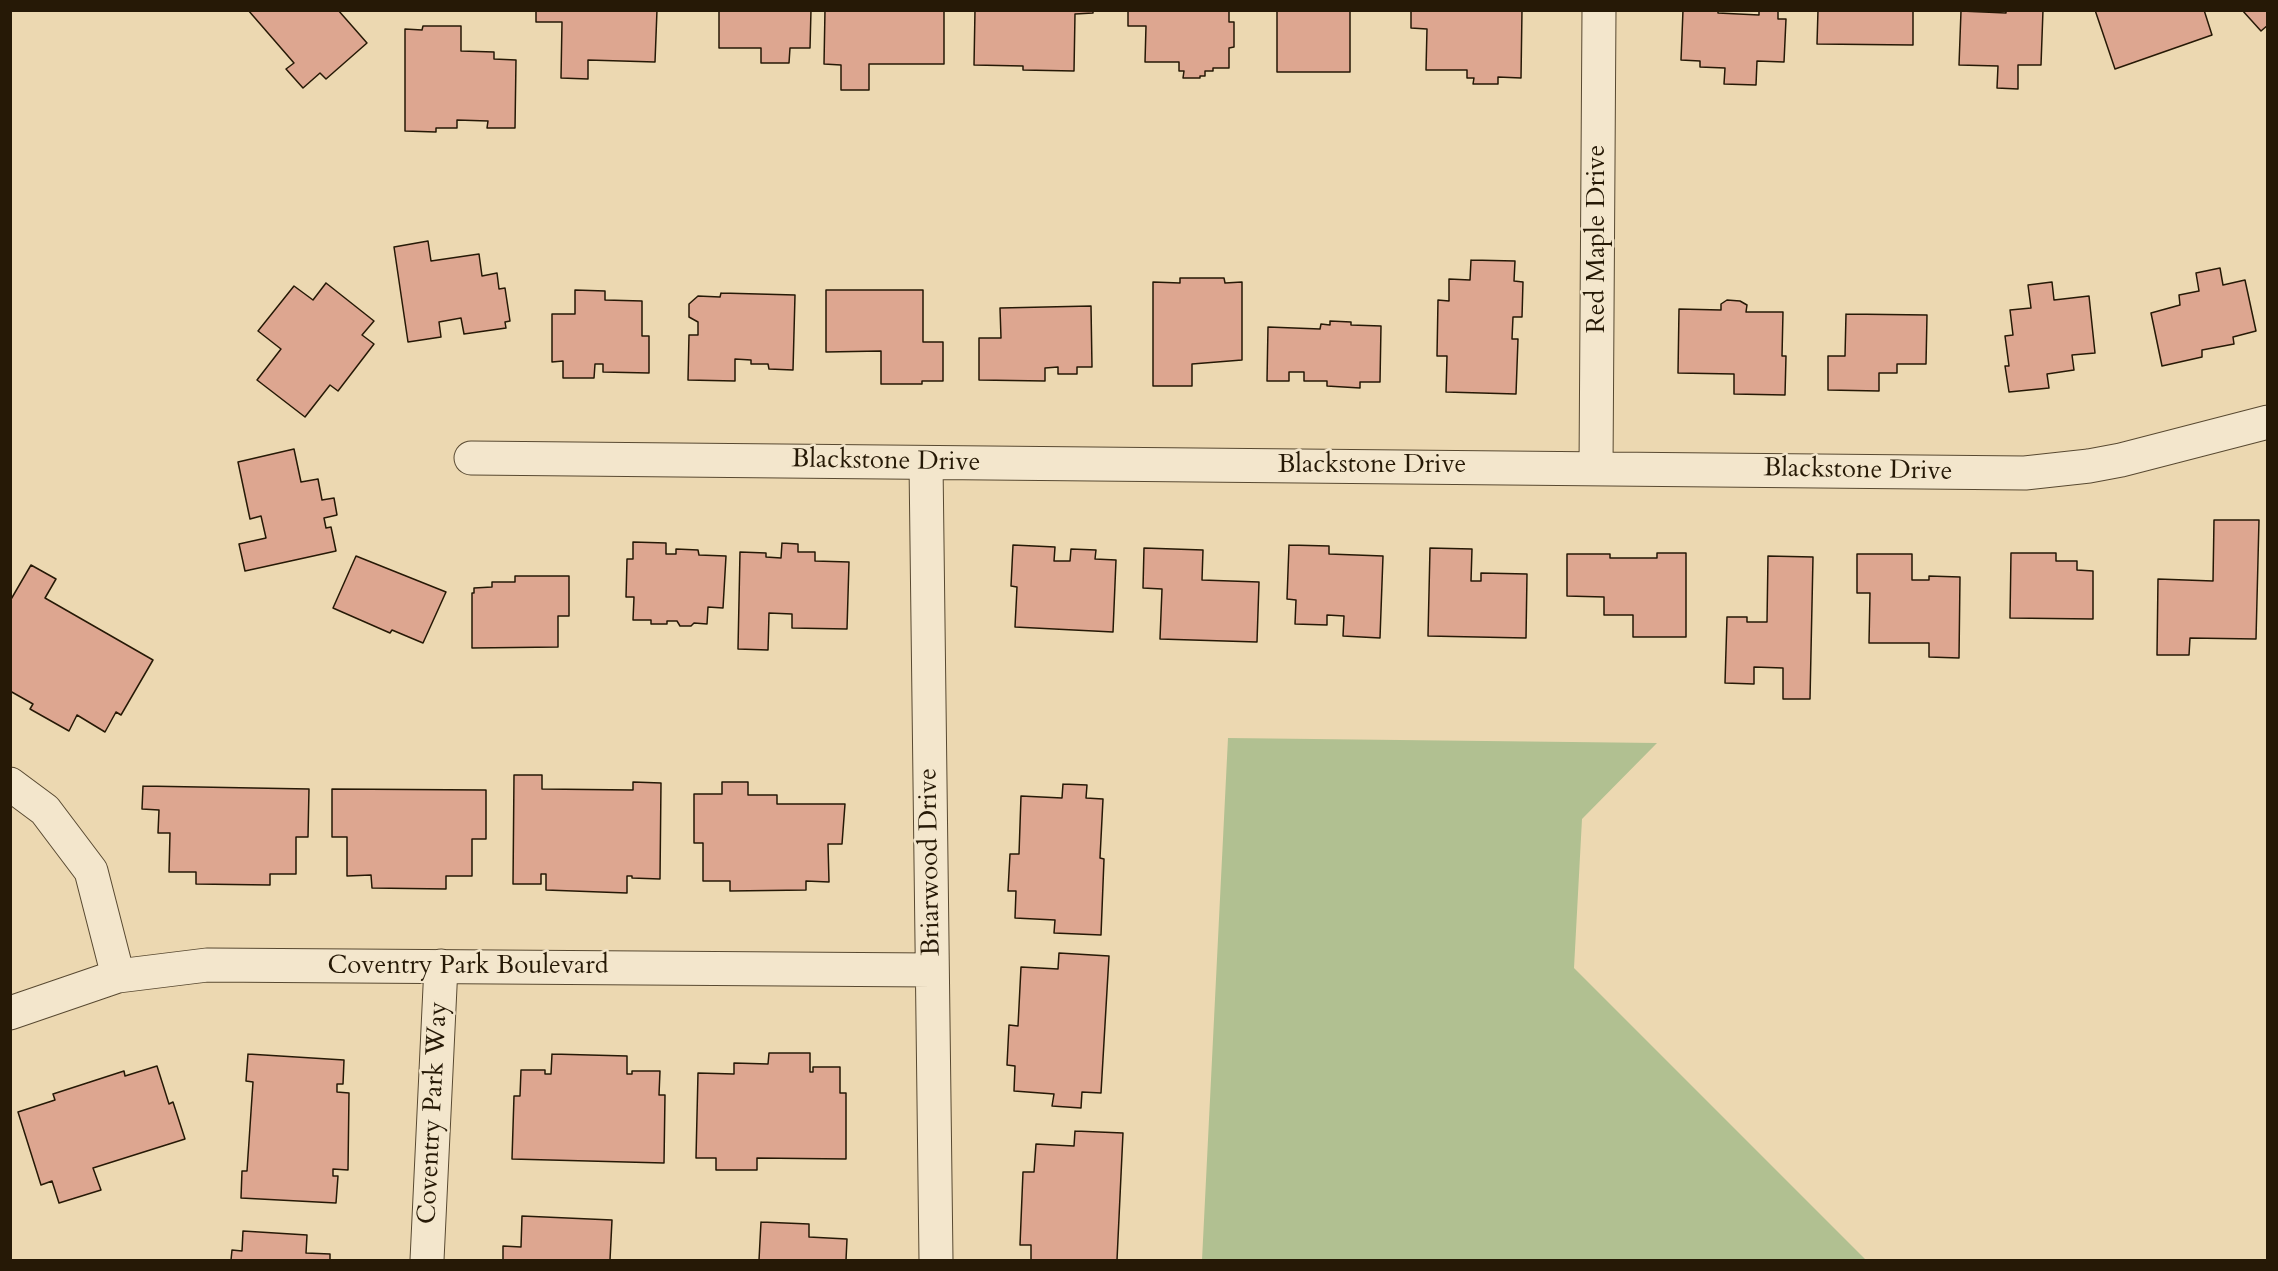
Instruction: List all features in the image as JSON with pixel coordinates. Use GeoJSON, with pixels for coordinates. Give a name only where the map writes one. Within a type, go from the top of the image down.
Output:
{"type":"FeatureCollection","features":[{"type":"Feature","properties":{"kind":"street","name":"Red Maple Drive"},"geometry":{"type":"LineString","coordinates":[[1596,468],[1599,10]]}},
{"type":"Feature","properties":{"kind":"street","name":"Blackstone Drive"},"geometry":{"type":"LineString","coordinates":[[471,458],[2025,473],[2121,460],[2268,422]]}},
{"type":"Feature","properties":{"kind":"street","name":"Briarwood Drive"},"geometry":{"type":"LineString","coordinates":[[926,463],[936,1260]]}},
{"type":"Feature","properties":{"kind":"street"},"geometry":{"type":"LineString","coordinates":[[10,784],[45,810],[91,871],[118,976]]}},
{"type":"Feature","properties":{"kind":"street","name":"Coventry Park Boulevard"},"geometry":{"type":"LineString","coordinates":[[10,1013],[118,976],[207,965],[933,970]]}},
{"type":"Feature","properties":{"kind":"street","name":"Coventry Park Way"},"geometry":{"type":"LineString","coordinates":[[427,1260],[441,966]]}},
{"type":"Feature","properties":{"kind":"green space"},"geometry":{"type":"Polygon","coordinates":[[[1228,738],[1657,743],[1582,819],[1574,968],[1866,1260],[1202,1260],[1228,738]]]}},
{"type":"Feature","properties":{"kind":"building"},"geometry":{"type":"Polygon","coordinates":[[[248,10],[338,10],[367,43],[326,79],[320,73],[303,88],[286,69],[294,63],[248,10]]]}},
{"type":"Feature","properties":{"kind":"building"},"geometry":{"type":"Polygon","coordinates":[[[536,10],[657,10],[655,62],[588,60],[588,79],[561,78],[562,22],[536,22],[536,10]]]}},
{"type":"Feature","properties":{"kind":"building"},"geometry":{"type":"Polygon","coordinates":[[[719,10],[811,10],[810,48],[790,48],[789,63],[761,63],[761,48],[719,48],[719,10]]]}},
{"type":"Feature","properties":{"kind":"building"},"geometry":{"type":"Polygon","coordinates":[[[825,10],[944,10],[944,64],[869,64],[869,90],[841,90],[841,65],[824,64],[825,10]]]}},
{"type":"Feature","properties":{"kind":"building"},"geometry":{"type":"Polygon","coordinates":[[[975,10],[1093,10],[1093,13],[1075,14],[1074,71],[1023,70],[1023,66],[974,65],[975,10]]]}},
{"type":"Feature","properties":{"kind":"building"},"geometry":{"type":"Polygon","coordinates":[[[1128,10],[1229,10],[1229,22],[1234,22],[1234,47],[1229,48],[1229,68],[1213,68],[1213,71],[1205,71],[1205,76],[1200,76],[1200,78],[1183,78],[1184,71],[1179,71],[1179,62],[1145,62],[1146,26],[1128,26],[1128,10]]]}},
{"type":"Feature","properties":{"kind":"building"},"geometry":{"type":"Polygon","coordinates":[[[1277,10],[1350,10],[1350,72],[1277,72],[1277,10]]]}},
{"type":"Feature","properties":{"kind":"building"},"geometry":{"type":"Polygon","coordinates":[[[1411,10],[1522,10],[1521,78],[1498,77],[1498,84],[1473,84],[1474,78],[1467,78],[1467,70],[1426,70],[1427,29],[1411,28],[1411,10]]]}},
{"type":"Feature","properties":{"kind":"building"},"geometry":{"type":"Polygon","coordinates":[[[1683,10],[1718,10],[1718,13],[1759,15],[1759,10],[1778,10],[1778,19],[1786,19],[1784,62],[1757,61],[1756,85],[1724,84],[1725,68],[1700,67],[1700,61],[1681,60],[1683,10]]]}},
{"type":"Feature","properties":{"kind":"building"},"geometry":{"type":"Polygon","coordinates":[[[1818,10],[1913,10],[1913,45],[1817,44],[1818,10]]]}},
{"type":"Feature","properties":{"kind":"building"},"geometry":{"type":"Polygon","coordinates":[[[2006,10],[2043,10],[2041,65],[2018,65],[2018,89],[1997,88],[1998,66],[1959,65],[1961,11],[2006,13],[2006,10]]]}},
{"type":"Feature","properties":{"kind":"building"},"geometry":{"type":"Polygon","coordinates":[[[2095,10],[2204,10],[2212,35],[2115,69],[2095,10]]]}},
{"type":"Feature","properties":{"kind":"building"},"geometry":{"type":"Polygon","coordinates":[[[2242,10],[2268,10],[2268,25],[2261,31],[2242,10]]]}},
{"type":"Feature","properties":{"kind":"building"},"geometry":{"type":"Polygon","coordinates":[[[423,26],[461,26],[461,51],[494,52],[494,59],[516,60],[515,128],[487,128],[488,121],[457,120],[457,128],[436,128],[436,132],[405,131],[405,29],[422,30],[423,26]]]}},
{"type":"Feature","properties":{"kind":"building"},"geometry":{"type":"Polygon","coordinates":[[[428,241],[431,261],[479,254],[482,276],[497,273],[499,289],[505,288],[510,321],[505,322],[506,328],[464,334],[461,318],[439,322],[441,337],[408,342],[394,247],[428,241]]]}},
{"type":"Feature","properties":{"kind":"building"},"geometry":{"type":"Polygon","coordinates":[[[1471,260],[1515,261],[1514,281],[1523,282],[1522,317],[1513,317],[1512,339],[1518,339],[1516,394],[1446,392],[1447,356],[1437,356],[1438,300],[1449,301],[1449,279],[1470,280],[1471,260]]]}},
{"type":"Feature","properties":{"kind":"building"},"geometry":{"type":"Polygon","coordinates":[[[2220,268],[2223,285],[2245,280],[2256,331],[2233,337],[2234,344],[2202,350],[2202,357],[2162,366],[2151,313],[2180,305],[2179,295],[2199,291],[2196,273],[2220,268]]]}},
{"type":"Feature","properties":{"kind":"building"},"geometry":{"type":"Polygon","coordinates":[[[1180,278],[1224,278],[1225,283],[1242,282],[1242,360],[1192,364],[1192,386],[1153,386],[1153,282],[1180,283],[1180,278]]]}},
{"type":"Feature","properties":{"kind":"building"},"geometry":{"type":"Polygon","coordinates":[[[2052,282],[2054,300],[2089,296],[2095,353],[2072,355],[2074,370],[2047,374],[2049,388],[2009,392],[2005,366],[2009,366],[2005,336],[2013,335],[2010,310],[2031,308],[2028,285],[2052,282]]]}},
{"type":"Feature","properties":{"kind":"building"},"geometry":{"type":"Polygon","coordinates":[[[326,283],[374,321],[362,335],[374,344],[338,391],[330,385],[305,417],[257,380],[281,349],[258,331],[294,286],[313,300],[326,283]]]}},
{"type":"Feature","properties":{"kind":"building"},"geometry":{"type":"Polygon","coordinates":[[[575,290],[605,291],[605,300],[642,301],[642,336],[649,336],[649,373],[603,372],[603,364],[595,364],[594,378],[563,378],[563,361],[552,362],[552,314],[575,314],[575,290]]]}},
{"type":"Feature","properties":{"kind":"building"},"geometry":{"type":"Polygon","coordinates":[[[826,290],[923,290],[923,342],[943,342],[943,381],[922,381],[922,384],[881,384],[881,351],[826,352],[826,290]]]}},
{"type":"Feature","properties":{"kind":"building"},"geometry":{"type":"Polygon","coordinates":[[[721,293],[795,295],[793,370],[769,369],[768,364],[751,364],[751,360],[735,359],[735,381],[688,380],[689,335],[698,335],[698,322],[689,317],[689,304],[698,296],[720,297],[721,293]]]}},
{"type":"Feature","properties":{"kind":"building"},"geometry":{"type":"Polygon","coordinates":[[[1727,300],[1740,301],[1747,305],[1746,312],[1783,312],[1782,356],[1786,356],[1785,395],[1734,394],[1734,374],[1678,373],[1679,309],[1721,310],[1721,304],[1727,300]]]}},
{"type":"Feature","properties":{"kind":"building"},"geometry":{"type":"Polygon","coordinates":[[[1091,306],[1092,367],[1077,367],[1077,374],[1058,374],[1058,367],[1045,368],[1045,381],[979,380],[979,338],[1001,338],[1000,308],[1091,306]]]}},
{"type":"Feature","properties":{"kind":"building"},"geometry":{"type":"Polygon","coordinates":[[[1846,314],[1927,315],[1926,364],[1897,364],[1897,373],[1879,373],[1879,391],[1828,390],[1828,356],[1845,356],[1846,314]]]}},
{"type":"Feature","properties":{"kind":"building"},"geometry":{"type":"Polygon","coordinates":[[[1330,321],[1351,322],[1351,325],[1381,326],[1380,382],[1360,382],[1360,388],[1327,386],[1327,381],[1304,381],[1304,372],[1289,372],[1289,381],[1267,381],[1268,327],[1320,329],[1321,324],[1330,325],[1330,321]]]}},
{"type":"Feature","properties":{"kind":"building"},"geometry":{"type":"Polygon","coordinates":[[[294,449],[301,482],[318,479],[322,500],[334,498],[337,515],[324,518],[326,528],[331,527],[336,551],[245,571],[239,544],[266,538],[261,516],[250,519],[238,462],[294,449]]]}},
{"type":"Feature","properties":{"kind":"building"},"geometry":{"type":"Polygon","coordinates":[[[2214,520],[2259,520],[2256,639],[2190,638],[2189,655],[2157,655],[2158,579],[2213,581],[2214,520]]]}},
{"type":"Feature","properties":{"kind":"building"},"geometry":{"type":"Polygon","coordinates":[[[633,542],[666,543],[666,554],[676,554],[676,549],[698,550],[699,555],[726,556],[723,608],[708,607],[707,624],[694,623],[691,626],[680,626],[677,621],[667,621],[667,624],[651,624],[651,620],[633,620],[634,597],[626,597],[627,559],[633,559],[633,542]]]}},
{"type":"Feature","properties":{"kind":"building"},"geometry":{"type":"Polygon","coordinates":[[[782,543],[798,544],[798,552],[815,552],[815,561],[849,562],[847,629],[792,628],[792,614],[769,613],[768,650],[738,649],[740,552],[766,553],[766,557],[781,558],[782,543]]]}},
{"type":"Feature","properties":{"kind":"building"},"geometry":{"type":"Polygon","coordinates":[[[1013,545],[1055,547],[1054,561],[1070,561],[1071,549],[1096,550],[1095,559],[1116,560],[1113,632],[1015,627],[1017,587],[1011,586],[1013,545]]]}},
{"type":"Feature","properties":{"kind":"building"},"geometry":{"type":"Polygon","coordinates":[[[1289,545],[1329,546],[1329,554],[1383,556],[1380,638],[1343,636],[1344,616],[1327,615],[1327,625],[1295,624],[1296,600],[1287,599],[1289,545]]]}},
{"type":"Feature","properties":{"kind":"building"},"geometry":{"type":"Polygon","coordinates":[[[1144,548],[1203,550],[1202,580],[1259,582],[1257,642],[1160,639],[1162,589],[1143,588],[1144,548]]]}},
{"type":"Feature","properties":{"kind":"building"},"geometry":{"type":"Polygon","coordinates":[[[1430,548],[1472,549],[1471,581],[1481,581],[1481,573],[1527,574],[1526,638],[1428,636],[1430,548]]]}},
{"type":"Feature","properties":{"kind":"building"},"geometry":{"type":"Polygon","coordinates":[[[1657,553],[1686,553],[1686,637],[1633,637],[1633,615],[1604,615],[1604,597],[1567,596],[1567,554],[1610,554],[1610,558],[1657,558],[1657,553]]]}},
{"type":"Feature","properties":{"kind":"building"},"geometry":{"type":"Polygon","coordinates":[[[2011,553],[2056,553],[2056,561],[2077,561],[2077,570],[2093,571],[2093,619],[2010,618],[2011,553]]]}},
{"type":"Feature","properties":{"kind":"building"},"geometry":{"type":"Polygon","coordinates":[[[1857,554],[1912,554],[1912,580],[1929,580],[1929,576],[1960,577],[1959,658],[1929,657],[1929,643],[1869,643],[1870,593],[1857,593],[1857,554]]]}},
{"type":"Feature","properties":{"kind":"building"},"geometry":{"type":"Polygon","coordinates":[[[356,556],[446,592],[423,643],[392,630],[390,633],[333,608],[356,556]]]}},
{"type":"Feature","properties":{"kind":"building"},"geometry":{"type":"Polygon","coordinates":[[[1768,556],[1813,557],[1810,699],[1783,699],[1783,668],[1754,667],[1754,684],[1725,683],[1727,617],[1747,617],[1747,622],[1767,622],[1768,556]]]}},
{"type":"Feature","properties":{"kind":"building"},"geometry":{"type":"Polygon","coordinates":[[[31,565],[56,579],[45,598],[153,660],[121,715],[116,712],[105,732],[77,715],[69,731],[30,709],[33,704],[10,691],[10,601],[31,565]]]}},
{"type":"Feature","properties":{"kind":"building"},"geometry":{"type":"Polygon","coordinates":[[[515,576],[569,576],[569,616],[558,616],[558,647],[472,648],[472,593],[474,593],[474,588],[492,587],[492,582],[515,582],[515,576]]]}},
{"type":"Feature","properties":{"kind":"building"},"geometry":{"type":"Polygon","coordinates":[[[514,775],[542,775],[542,789],[633,790],[633,782],[661,783],[660,879],[627,876],[627,893],[546,890],[546,874],[541,874],[541,884],[513,884],[514,775]]]}},
{"type":"Feature","properties":{"kind":"building"},"geometry":{"type":"Polygon","coordinates":[[[722,782],[748,782],[748,795],[777,795],[777,804],[845,804],[842,844],[828,844],[829,882],[806,881],[806,890],[730,891],[730,881],[703,881],[703,843],[694,843],[694,794],[722,794],[722,782]]]}},
{"type":"Feature","properties":{"kind":"building"},"geometry":{"type":"Polygon","coordinates":[[[1063,784],[1087,785],[1086,798],[1103,799],[1100,858],[1104,859],[1101,935],[1054,933],[1055,920],[1015,918],[1016,891],[1008,891],[1010,854],[1019,854],[1021,796],[1062,798],[1063,784]]]}},
{"type":"Feature","properties":{"kind":"building"},"geometry":{"type":"Polygon","coordinates":[[[143,786],[309,789],[308,837],[296,837],[296,874],[270,874],[270,885],[196,884],[196,872],[169,872],[170,833],[158,833],[159,810],[142,809],[143,786]]]}},
{"type":"Feature","properties":{"kind":"building"},"geometry":{"type":"Polygon","coordinates":[[[332,789],[486,790],[486,839],[472,839],[472,876],[446,876],[446,889],[372,888],[371,875],[347,876],[347,837],[332,837],[332,789]]]}},
{"type":"Feature","properties":{"kind":"building"},"geometry":{"type":"Polygon","coordinates":[[[1059,953],[1109,956],[1101,1093],[1082,1092],[1081,1108],[1052,1106],[1054,1094],[1014,1091],[1015,1066],[1007,1065],[1009,1025],[1018,1026],[1021,967],[1058,969],[1059,953]]]}},
{"type":"Feature","properties":{"kind":"building"},"geometry":{"type":"Polygon","coordinates":[[[769,1053],[810,1053],[810,1072],[813,1072],[813,1067],[840,1067],[840,1093],[846,1093],[846,1159],[757,1158],[757,1170],[716,1170],[716,1158],[696,1158],[698,1073],[734,1074],[734,1063],[768,1064],[769,1053]]]}},
{"type":"Feature","properties":{"kind":"building"},"geometry":{"type":"Polygon","coordinates":[[[248,1054],[344,1060],[343,1084],[337,1084],[337,1092],[349,1093],[348,1170],[333,1169],[333,1176],[338,1176],[336,1203],[241,1198],[242,1171],[247,1171],[253,1082],[246,1081],[248,1054]]]}},
{"type":"Feature","properties":{"kind":"building"},"geometry":{"type":"Polygon","coordinates":[[[552,1054],[627,1056],[627,1074],[632,1074],[632,1071],[660,1071],[659,1095],[665,1095],[664,1163],[512,1159],[514,1096],[520,1096],[521,1070],[545,1070],[545,1074],[551,1074],[552,1054]]]}},
{"type":"Feature","properties":{"kind":"building"},"geometry":{"type":"Polygon","coordinates":[[[157,1066],[169,1104],[173,1102],[185,1139],[93,1168],[101,1190],[59,1203],[52,1181],[41,1185],[18,1112],[55,1100],[53,1094],[124,1071],[125,1076],[157,1066]]]}},
{"type":"Feature","properties":{"kind":"building"},"geometry":{"type":"Polygon","coordinates":[[[1075,1131],[1123,1133],[1117,1260],[1031,1260],[1031,1245],[1020,1245],[1023,1172],[1034,1172],[1036,1144],[1074,1146],[1075,1131]]]}},
{"type":"Feature","properties":{"kind":"building"},"geometry":{"type":"Polygon","coordinates":[[[522,1216],[612,1220],[610,1260],[503,1260],[503,1246],[521,1247],[522,1216]]]}},
{"type":"Feature","properties":{"kind":"building"},"geometry":{"type":"Polygon","coordinates":[[[761,1222],[809,1224],[809,1237],[847,1239],[846,1260],[759,1260],[761,1222]]]}},
{"type":"Feature","properties":{"kind":"building"},"geometry":{"type":"Polygon","coordinates":[[[243,1231],[307,1235],[306,1253],[330,1254],[330,1260],[231,1260],[232,1250],[242,1251],[243,1231]]]}}]}
